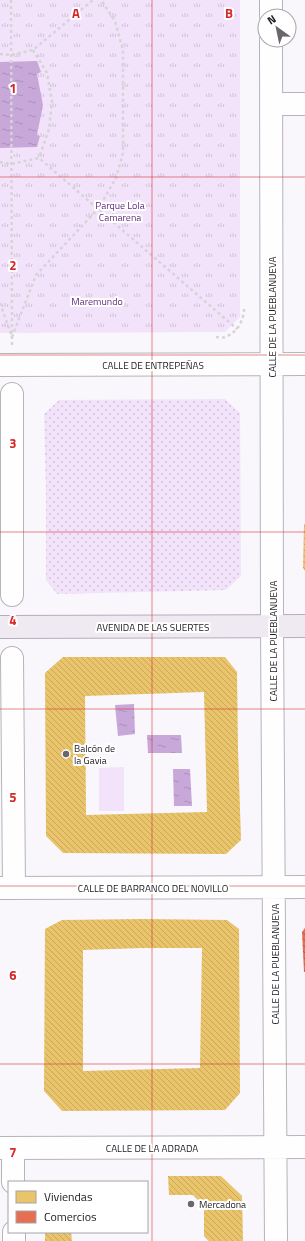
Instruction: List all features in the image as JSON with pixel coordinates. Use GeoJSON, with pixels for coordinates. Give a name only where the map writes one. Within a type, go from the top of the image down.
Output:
{"type":"FeatureCollection","features":[{"type":"Feature","properties":{"kind":"main road","name":"AVENIDA DE LAS SUERTES"},"geometry":{"type":"LineString","coordinates":[[0,627],[305,626]]}},
{"type":"Feature","properties":{"kind":"street","name":"CALLE DE LA PUEBLANUEVA"},"geometry":{"type":"LineString","coordinates":[[271,48],[272,626],[275,887],[276,1241]]}},
{"type":"Feature","properties":{"kind":"street"},"geometry":{"type":"LineString","coordinates":[[272,104],[305,104]]}},
{"type":"Feature","properties":{"kind":"street","name":"CALLE DE ENTREPEÑAS"},"geometry":{"type":"LineString","coordinates":[[0,365],[305,364]]}},
{"type":"Feature","properties":{"kind":"street"},"geometry":{"type":"LineString","coordinates":[[12,394],[12,595]]}},
{"type":"Feature","properties":{"kind":"street"},"geometry":{"type":"LineString","coordinates":[[7,888],[12,658]]}},
{"type":"Feature","properties":{"kind":"street","name":"CALLE DE BARRANCO DEL NOVILLO"},"geometry":{"type":"LineString","coordinates":[[7,888],[305,887]]}},
{"type":"Feature","properties":{"kind":"street","name":"CALLE DE LA ADRADA"},"geometry":{"type":"LineString","coordinates":[[6,1148],[305,1147]]}},
{"type":"Feature","properties":{"kind":"street"},"geometry":{"type":"LineString","coordinates":[[6,1148],[13,1181]]}},
{"type":"Feature","properties":{"kind":"path"},"geometry":{"type":"LineString","coordinates":[[11,0],[12,346]]}},
{"type":"Feature","properties":{"kind":"path"},"geometry":{"type":"LineString","coordinates":[[0,54],[11,56],[33,50],[93,0]]}},
{"type":"Feature","properties":{"kind":"path"},"geometry":{"type":"LineString","coordinates":[[12,337],[36,275],[98,209],[116,178],[124,153],[123,50],[115,21],[101,0]]}},
{"type":"Feature","properties":{"kind":"path"},"geometry":{"type":"LineString","coordinates":[[33,50],[47,73],[52,102],[49,129],[39,158]]}},
{"type":"Feature","properties":{"kind":"path"},"geometry":{"type":"LineString","coordinates":[[39,158],[237,329]]}},
{"type":"Feature","properties":{"kind":"path"},"geometry":{"type":"LineString","coordinates":[[0,162],[11,164],[39,158]]}},
{"type":"Feature","properties":{"kind":"path"},"geometry":{"type":"LineString","coordinates":[[0,303],[12,337]]}},
{"type":"Feature","properties":{"kind":"path"},"geometry":{"type":"LineString","coordinates":[[216,337],[226,337],[237,329],[244,317],[244,309]]}},
{"type":"Feature","properties":{"kind":"green space","name":"Parque Lola Camarena"},"geometry":{"type":"Polygon","coordinates":[[[0,0],[240,0],[240,317],[225,332],[0,333],[0,0]]]}},
{"type":"Feature","properties":{"kind":"green space"},"geometry":{"type":"Polygon","coordinates":[[[225,399],[240,413],[241,576],[226,590],[57,594],[46,580],[44,414],[59,400],[225,399]]]}},
{"type":"Feature","properties":{"kind":"green space"},"geometry":{"type":"Polygon","coordinates":[[[124,767],[124,811],[99,811],[99,768],[124,767]]]}},
{"type":"Feature","properties":{"kind":"water"},"geometry":{"type":"Polygon","coordinates":[[[37,61],[41,72],[37,74],[43,105],[37,135],[40,136],[37,147],[0,148],[0,62],[37,61]]]}},
{"type":"Feature","properties":{"kind":"water"},"geometry":{"type":"Polygon","coordinates":[[[134,704],[135,734],[118,736],[115,705],[134,704]]]}},
{"type":"Feature","properties":{"kind":"water"},"geometry":{"type":"Polygon","coordinates":[[[147,735],[181,735],[182,753],[148,753],[147,735]]]}},
{"type":"Feature","properties":{"kind":"water"},"geometry":{"type":"Polygon","coordinates":[[[173,769],[190,769],[192,806],[174,806],[173,769]]]}},
{"type":"Feature","properties":{"kind":"building: Viviendas"},"geometry":{"type":"Polygon","coordinates":[[[305,524],[305,571],[303,568],[305,524]]]}},
{"type":"Feature","properties":{"kind":"building: Viviendas"},"geometry":{"type":"Polygon","coordinates":[[[63,657],[225,657],[237,672],[241,840],[226,854],[63,853],[46,836],[45,673],[63,657]],[[204,692],[85,696],[86,815],[207,812],[204,692]]]}},
{"type":"Feature","properties":{"kind":"building: Viviendas"},"geometry":{"type":"Polygon","coordinates":[[[62,920],[227,920],[239,929],[240,1093],[225,1110],[62,1111],[44,1091],[45,929],[62,920]],[[202,948],[83,950],[83,1071],[200,1068],[202,948]]]}},
{"type":"Feature","properties":{"kind":"building: Viviendas"},"geometry":{"type":"Polygon","coordinates":[[[168,1176],[221,1176],[242,1196],[243,1241],[209,1241],[204,1236],[204,1210],[201,1203],[193,1195],[169,1195],[168,1176]]]}},
{"type":"Feature","properties":{"kind":"building: Viviendas"},"geometry":{"type":"Polygon","coordinates":[[[45,1233],[71,1233],[72,1241],[45,1241],[45,1233]]]}},
{"type":"Feature","properties":{"kind":"building: Comercios"},"geometry":{"type":"Polygon","coordinates":[[[305,928],[305,972],[304,972],[302,932],[305,928]]]}},
{"type":"Feature","properties":{"kind":"place","name":"Balcón de la Gavia"},"geometry":{"type":"Point","coordinates":[66,754]}},
{"type":"Feature","properties":{"kind":"place","name":"Mercadona"},"geometry":{"type":"Point","coordinates":[191,1204]}},
{"type":"Feature","properties":{"kind":"park label","name":"Maremundo"},"geometry":{"type":"Point","coordinates":[97,301]}}]}
